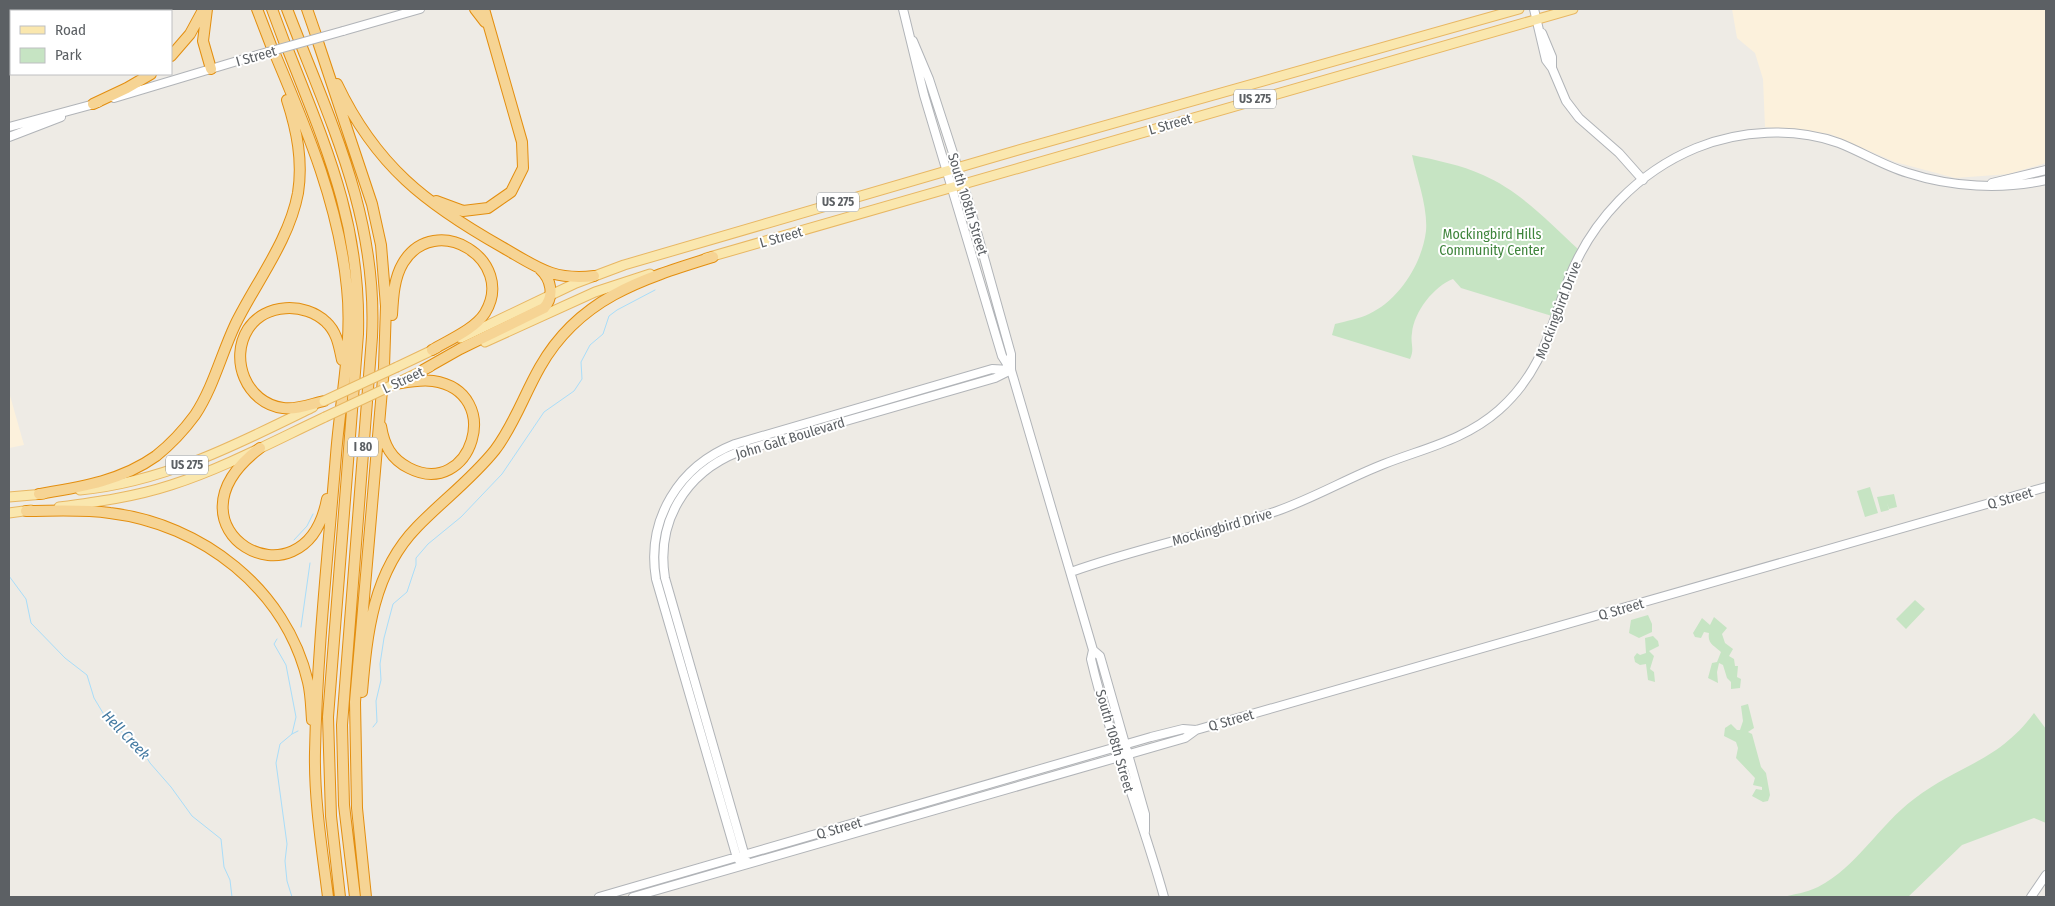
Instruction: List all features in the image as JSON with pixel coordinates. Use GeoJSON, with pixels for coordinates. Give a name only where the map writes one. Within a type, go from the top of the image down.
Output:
{"type":"FeatureCollection","features":[{"type":"Feature","properties":{"kind":"highway"},"geometry":{"type":"LineString","coordinates":[[172,55],[190,34],[205,9]]}},
{"type":"Feature","properties":{"kind":"highway"},"geometry":{"type":"LineString","coordinates":[[205,9],[203,41],[211,69]]}},
{"type":"Feature","properties":{"kind":"highway"},"geometry":{"type":"LineString","coordinates":[[257,9],[324,179],[339,234],[347,290],[344,369],[336,452],[315,752]]}},
{"type":"Feature","properties":{"kind":"highway","name":"I 80"},"geometry":{"type":"LineString","coordinates":[[272,9],[337,179],[352,235],[358,277],[358,334],[328,717],[331,816],[340,897]]}},
{"type":"Feature","properties":{"kind":"highway","name":"I 80"},"geometry":{"type":"LineString","coordinates":[[287,9],[355,187],[366,237],[372,282],[372,337],[342,725],[344,805],[355,897]]}},
{"type":"Feature","properties":{"kind":"highway"},"geometry":{"type":"LineString","coordinates":[[307,9],[365,180],[375,216],[385,286],[386,337],[356,677],[354,741],[357,808],[366,897]]}},
{"type":"Feature","properties":{"kind":"highway"},"geometry":{"type":"LineString","coordinates":[[475,9],[488,27]]}},
{"type":"Feature","properties":{"kind":"highway"},"geometry":{"type":"LineString","coordinates":[[404,180],[442,205],[470,211],[494,204],[515,186],[523,168],[523,148],[484,9]]}},
{"type":"Feature","properties":{"kind":"highway"},"geometry":{"type":"LineString","coordinates":[[317,37],[335,81],[353,115],[377,149],[404,180],[429,202],[454,220],[539,268],[566,278],[594,276]]}},
{"type":"Feature","properties":{"kind":"highway"},"geometry":{"type":"LineString","coordinates":[[39,494],[100,483],[143,464],[182,431],[203,402],[235,326],[289,225],[298,193],[300,177],[299,144],[272,50]]}},
{"type":"Feature","properties":{"kind":"highway"},"geometry":{"type":"LineString","coordinates":[[93,104],[127,88],[148,75]]}},
{"type":"Feature","properties":{"kind":"highway"},"geometry":{"type":"LineString","coordinates":[[386,337],[391,321],[396,282],[403,262],[415,249],[425,244],[435,241],[454,241],[476,253],[484,262],[492,285],[491,299],[485,313],[477,322],[432,350]]}},
{"type":"Feature","properties":{"kind":"highway"},"geometry":{"type":"LineString","coordinates":[[357,808],[362,689],[370,621],[379,586],[396,552],[417,527],[476,471],[496,449],[548,354],[578,319],[602,301],[633,283],[713,257]]}},
{"type":"Feature","properties":{"kind":"highway"},"geometry":{"type":"LineString","coordinates":[[423,370],[460,349],[541,310],[548,303],[550,296],[548,280],[539,268]]}},
{"type":"Feature","properties":{"kind":"highway"},"geometry":{"type":"LineString","coordinates":[[324,401],[288,408],[267,403],[255,396],[242,373],[239,360],[240,345],[249,327],[262,316],[278,309],[297,308],[310,311],[325,320],[335,333],[344,369]]}},
{"type":"Feature","properties":{"kind":"highway"},"geometry":{"type":"LineString","coordinates":[[379,408],[382,432],[387,447],[393,457],[408,468],[427,474],[438,473],[451,468],[470,451],[474,438],[473,412],[457,390],[447,384],[433,381],[395,384]]}},
{"type":"Feature","properties":{"kind":"highway"},"geometry":{"type":"LineString","coordinates":[[260,448],[245,459],[231,477],[224,490],[223,509],[226,523],[235,538],[248,549],[270,555],[287,554],[299,549],[317,530],[324,514],[336,452]]}},
{"type":"Feature","properties":{"kind":"highway"},"geometry":{"type":"LineString","coordinates":[[26,511],[99,512],[149,520],[196,539],[240,569],[270,603],[292,637],[309,684],[318,805],[328,897]]}},
{"type":"Feature","properties":{"kind":"main road","name":"I Street"},"geometry":{"type":"LineString","coordinates":[[9,127],[420,9]]}},
{"type":"Feature","properties":{"kind":"main road","name":"South 108th Street"},"geometry":{"type":"LineString","coordinates":[[903,9],[913,41],[929,79],[963,184],[1011,354],[1011,370],[1094,650],[1100,656],[1144,814],[1146,831],[1164,897]]}},
{"type":"Feature","properties":{"kind":"main road","name":"L Street"},"geometry":{"type":"LineString","coordinates":[[9,497],[116,486],[168,472],[215,454],[432,350],[594,276],[641,260],[957,168],[1520,9]]}},
{"type":"Feature","properties":{"kind":"main road"},"geometry":{"type":"LineString","coordinates":[[1534,9],[1541,31],[1544,52],[1562,93],[1575,114],[1619,153],[1643,180]]}},
{"type":"Feature","properties":{"kind":"main road","name":"L Street"},"geometry":{"type":"LineString","coordinates":[[9,513],[100,501],[153,490],[205,473],[423,370],[595,292],[1573,9]]}},
{"type":"Feature","properties":{"kind":"main road","name":"South 108th Street"},"geometry":{"type":"LineString","coordinates":[[913,41],[919,77],[1002,356],[1011,370]]}},
{"type":"Feature","properties":{"kind":"main road","name":"I Street"},"geometry":{"type":"LineString","coordinates":[[9,137],[93,104]]}},
{"type":"Feature","properties":{"kind":"main road","name":"Mockingbird Drive"},"geometry":{"type":"LineString","coordinates":[[1070,572],[1293,505],[1377,467],[1446,443],[1477,427],[1505,404],[1531,373],[1550,335],[1569,280],[1587,241],[1609,212],[1643,180],[1683,154],[1712,142],[1741,136],[1780,133],[1829,140],[1919,176],[1952,183],[2010,186],[2046,180]]}},
{"type":"Feature","properties":{"kind":"main road","name":"Mockingbird Drive"},"geometry":{"type":"LineString","coordinates":[[1984,185],[2046,170]]}},
{"type":"Feature","properties":{"kind":"main road","name":"John Galt Boulevard"},"geometry":{"type":"LineString","coordinates":[[743,866],[737,858],[656,579],[654,560],[656,536],[662,513],[671,496],[696,466],[715,453],[735,444],[992,369],[1011,370]]}},
{"type":"Feature","properties":{"kind":"main road","name":"John Galt Boulevard"},"geometry":{"type":"LineString","coordinates":[[743,866],[745,855],[665,578],[664,542],[670,516],[679,498],[692,482],[710,466],[738,452],[995,378],[1011,370]]}},
{"type":"Feature","properties":{"kind":"main road","name":"Q Street"},"geometry":{"type":"LineString","coordinates":[[633,897],[1118,757],[1188,736],[1196,730],[2046,488]]}},
{"type":"Feature","properties":{"kind":"main road","name":"South 108th Street"},"geometry":{"type":"LineString","coordinates":[[1094,650],[1091,659],[1118,757],[1139,821],[1146,831]]}},
{"type":"Feature","properties":{"kind":"main road","name":"Q Street"},"geometry":{"type":"LineString","coordinates":[[599,897],[1184,728],[1196,730]]}},
{"type":"Feature","properties":{"kind":"main road"},"geometry":{"type":"LineString","coordinates":[[1023,784],[1028,773]]}},
{"type":"Feature","properties":{"kind":"main road"},"geometry":{"type":"LineString","coordinates":[[2031,897],[2046,875]]}},
{"type":"Feature","properties":{"kind":"shaded area"},"geometry":{"type":"Polygon","coordinates":[[[1732,9],[2046,9],[2046,163],[2009,174],[1955,178],[1895,162],[1830,134],[1765,127],[1763,79],[1755,53],[1737,38],[1732,9]]]}},
{"type":"Feature","properties":{"kind":"shaded area"},"geometry":{"type":"Polygon","coordinates":[[[9,392],[24,445],[9,448],[9,392]]]}},
{"type":"Feature","properties":{"kind":"green space","name":"Mockingbird Hills Community Center"},"geometry":{"type":"Polygon","coordinates":[[[1412,155],[1466,168],[1497,182],[1522,198],[1578,249],[1565,277],[1552,316],[1461,288],[1453,279],[1439,287],[1421,309],[1414,325],[1410,359],[1332,335],[1335,324],[1365,316],[1390,300],[1407,280],[1420,256],[1424,243],[1426,222],[1424,203],[1412,155]]]}},
{"type":"Feature","properties":{"kind":"green space"},"geometry":{"type":"Polygon","coordinates":[[[1870,487],[1878,513],[1865,517],[1857,491],[1870,487]]]}},
{"type":"Feature","properties":{"kind":"green space"},"geometry":{"type":"Polygon","coordinates":[[[1894,494],[1897,507],[1889,509],[1887,503],[1889,510],[1881,512],[1877,497],[1894,494]]]}},
{"type":"Feature","properties":{"kind":"green space"},"geometry":{"type":"Polygon","coordinates":[[[1915,600],[1925,609],[1906,629],[1896,619],[1915,600]]]}},
{"type":"Feature","properties":{"kind":"green space"},"geometry":{"type":"Polygon","coordinates":[[[1648,615],[1652,624],[1652,632],[1639,638],[1629,633],[1631,620],[1648,615]]]}},
{"type":"Feature","properties":{"kind":"green space"},"geometry":{"type":"Polygon","coordinates":[[[1714,617],[1727,628],[1722,634],[1725,643],[1733,649],[1729,656],[1734,659],[1735,666],[1738,666],[1737,677],[1741,679],[1740,688],[1731,689],[1731,682],[1727,678],[1723,665],[1719,663],[1717,672],[1718,683],[1708,678],[1712,663],[1717,662],[1721,652],[1710,642],[1709,633],[1704,632],[1701,638],[1695,637],[1693,633],[1702,618],[1710,625],[1714,617]]]}},
{"type":"Feature","properties":{"kind":"green space"},"geometry":{"type":"Polygon","coordinates":[[[1653,636],[1658,641],[1659,646],[1649,651],[1654,656],[1650,669],[1654,672],[1655,682],[1648,680],[1646,664],[1640,665],[1635,662],[1634,657],[1637,653],[1640,655],[1646,653],[1645,638],[1653,636]]]}},
{"type":"Feature","properties":{"kind":"green space"},"geometry":{"type":"Polygon","coordinates":[[[1748,704],[1754,728],[1748,732],[1752,734],[1761,767],[1766,773],[1770,795],[1768,801],[1763,802],[1752,796],[1756,789],[1762,790],[1762,787],[1753,785],[1755,778],[1736,758],[1738,748],[1736,742],[1724,736],[1725,728],[1731,724],[1737,730],[1740,730],[1743,721],[1741,706],[1748,704]]]}},
{"type":"Feature","properties":{"kind":"green space"},"geometry":{"type":"Polygon","coordinates":[[[2034,713],[2046,729],[2046,823],[2034,818],[1962,845],[1908,897],[1783,897],[1813,889],[1832,879],[1856,857],[1901,809],[1946,778],[1992,753],[2020,729],[2034,713]]]}},
{"type":"Feature","properties":{"kind":"waterway"},"geometry":{"type":"LineString","coordinates":[[373,727],[377,722],[376,701],[381,680],[380,664],[384,638],[393,604],[407,592],[416,565],[416,558],[428,544],[461,517],[502,474],[544,412],[574,391],[582,379],[581,362],[590,345],[603,334],[609,316],[655,290]]}},
{"type":"Feature","properties":{"kind":"waterway"},"geometry":{"type":"LineString","coordinates":[[294,540],[307,526],[313,514]]}},
{"type":"Feature","properties":{"kind":"waterway"},"geometry":{"type":"LineString","coordinates":[[301,627],[310,563]]}},
{"type":"Feature","properties":{"kind":"waterway","name":"Hell Creek"},"geometry":{"type":"LineString","coordinates":[[9,576],[26,599],[31,623],[65,658],[87,675],[94,698],[103,713],[114,726],[139,745],[150,763],[171,787],[192,816],[221,839],[224,867],[230,880],[232,897]]}},
{"type":"Feature","properties":{"kind":"waterway"},"geometry":{"type":"LineString","coordinates":[[277,639],[274,644],[286,665],[296,717],[292,734],[280,744],[276,763],[287,844],[285,861],[287,881],[292,897]]}},
{"type":"Feature","properties":{"kind":"waterway"},"geometry":{"type":"LineString","coordinates":[[292,734],[298,731]]}}]}
